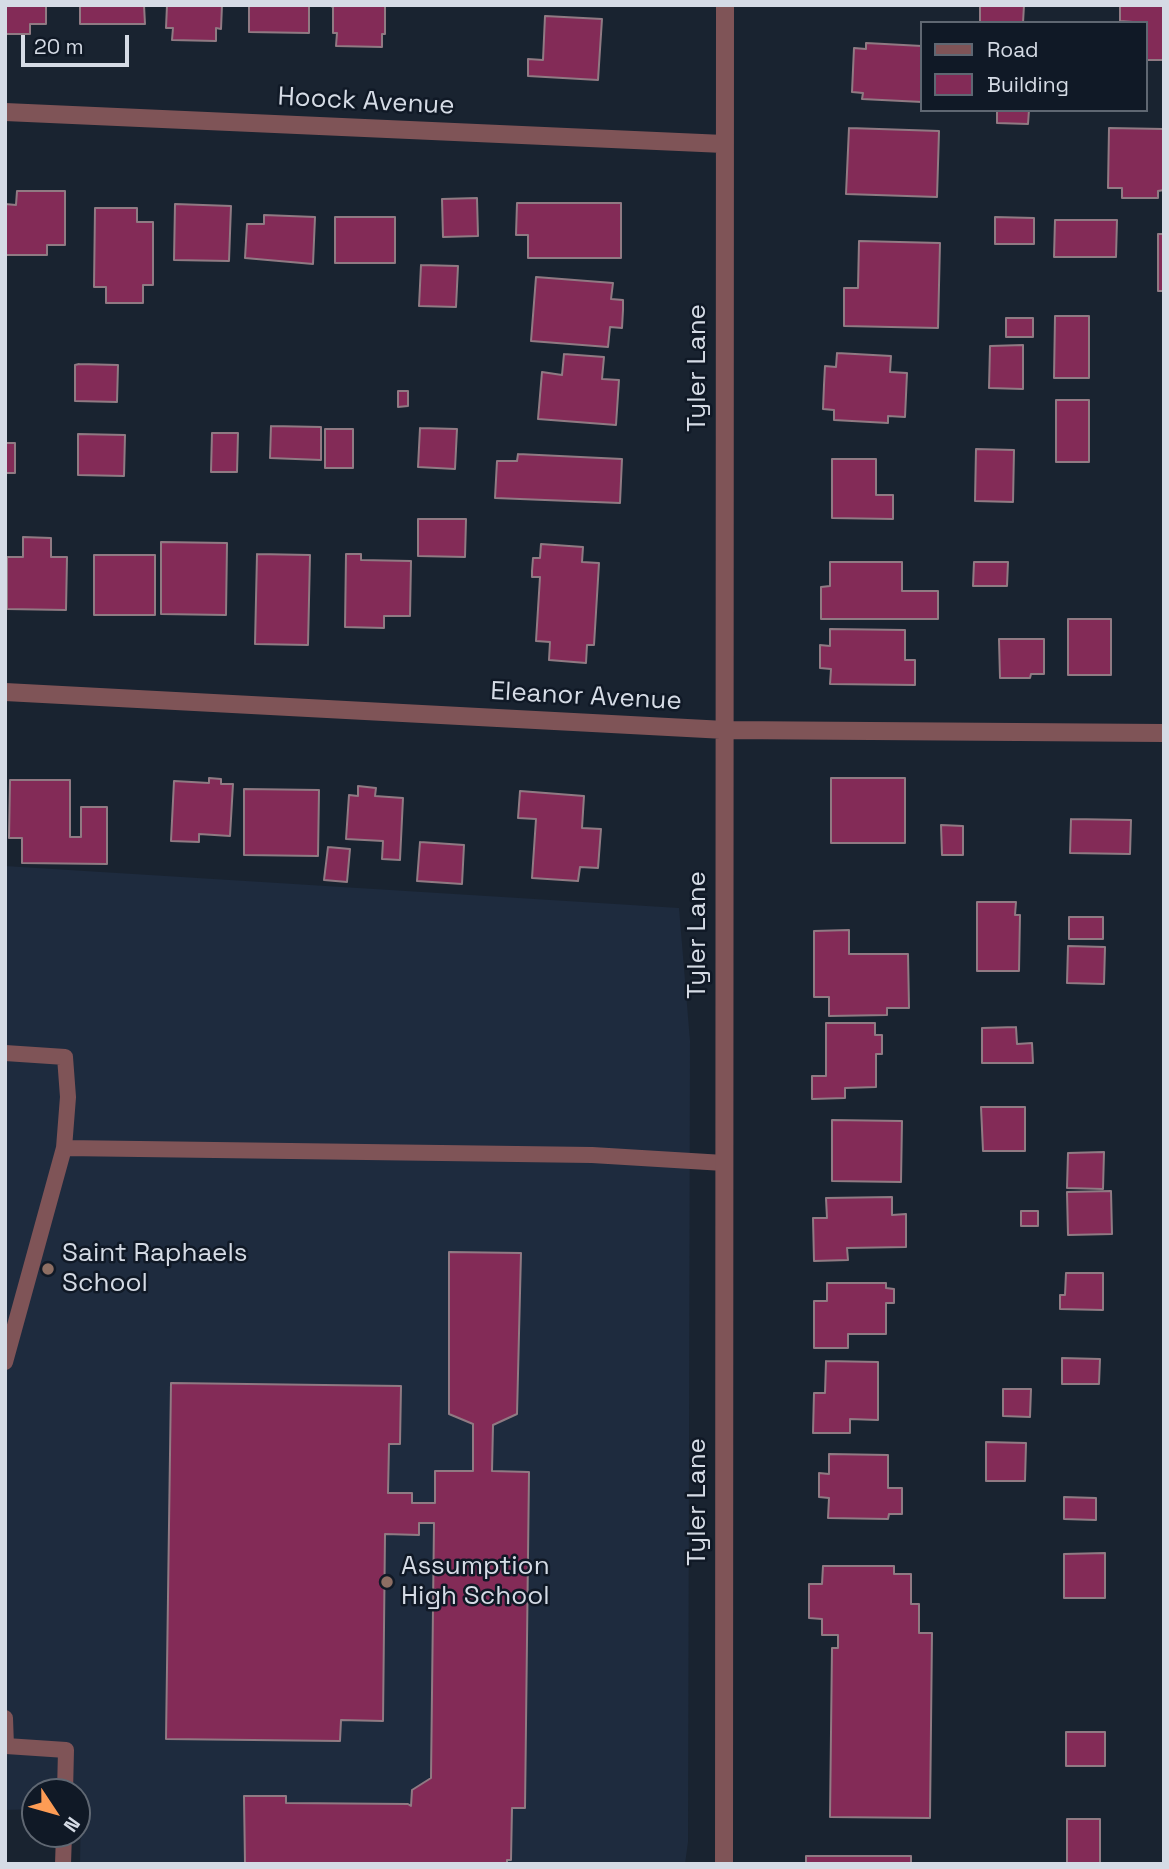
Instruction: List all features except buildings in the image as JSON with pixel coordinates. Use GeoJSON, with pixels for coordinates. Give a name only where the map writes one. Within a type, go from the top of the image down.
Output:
{"type":"FeatureCollection","features":[{"type":"Feature","properties":{"kind":"street","name":"Tyler Lane"},"geometry":{"type":"LineString","coordinates":[[724,1864],[725,5]]}},
{"type":"Feature","properties":{"kind":"street","name":"Hoock Avenue"},"geometry":{"type":"LineString","coordinates":[[5,112],[724,144]]}},
{"type":"Feature","properties":{"kind":"street","name":"Eleanor Avenue"},"geometry":{"type":"LineString","coordinates":[[5,692],[725,730],[1164,733]]}},
{"type":"Feature","properties":{"kind":"lane"},"geometry":{"type":"LineString","coordinates":[[5,1053],[65,1057],[68,1097],[64,1148],[5,1362]]}},
{"type":"Feature","properties":{"kind":"lane"},"geometry":{"type":"LineString","coordinates":[[64,1148],[592,1155],[724,1163]]}},
{"type":"Feature","properties":{"kind":"lane"},"geometry":{"type":"LineString","coordinates":[[5,1718],[6,1746],[66,1750],[65,1778]]}},
{"type":"Feature","properties":{"kind":"shaded area","name":"Assumption High School"},"geometry":{"type":"Polygon","coordinates":[[[5,866],[679,908],[690,1041],[688,1842],[685,1864],[80,1864],[80,1848],[91,1848],[91,1778],[21,1778],[21,1809],[5,1810],[5,866]]]}},
{"type":"Feature","properties":{"kind":"place","name":"Saint Raphaels School"},"geometry":{"type":"Point","coordinates":[48,1269]}},
{"type":"Feature","properties":{"kind":"place","name":"Assumption High School"},"geometry":{"type":"Point","coordinates":[387,1582]}}]}
